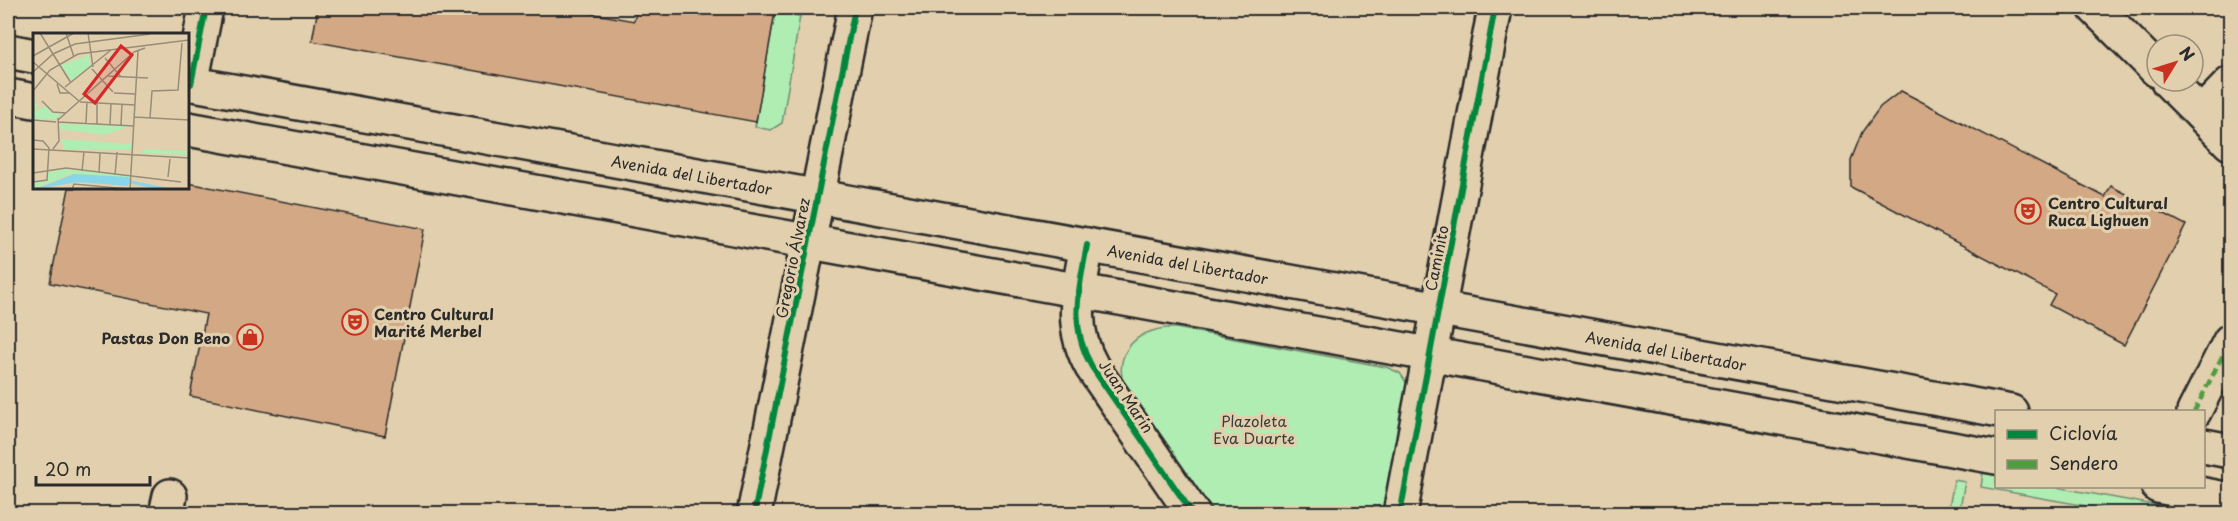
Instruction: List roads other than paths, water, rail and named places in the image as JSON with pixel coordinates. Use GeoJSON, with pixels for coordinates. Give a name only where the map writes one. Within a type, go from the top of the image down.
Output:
{"type":"FeatureCollection","features":[{"type":"Feature","properties":{"kind":"main road"},"geometry":{"type":"LineString","coordinates":[[189,83],[206,8]]}},
{"type":"Feature","properties":{"kind":"main road","name":"Gregorio Álvarez"},"geometry":{"type":"LineString","coordinates":[[754,513],[855,8]]}},
{"type":"Feature","properties":{"kind":"main road","name":"Caminito"},"geometry":{"type":"LineString","coordinates":[[1400,513],[1495,8]]}},
{"type":"Feature","properties":{"kind":"main road"},"geometry":{"type":"LineString","coordinates":[[2095,8],[2145,58]]}},
{"type":"Feature","properties":{"kind":"main road"},"geometry":{"type":"LineString","coordinates":[[8,51],[33,56]]}},
{"type":"Feature","properties":{"kind":"main road","name":"Avenida del Libertador"},"geometry":{"type":"LineString","coordinates":[[189,83],[2005,410]]}},
{"type":"Feature","properties":{"kind":"main road"},"geometry":{"type":"LineString","coordinates":[[2201,114],[2230,84]]}},
{"type":"Feature","properties":{"kind":"main road"},"geometry":{"type":"LineString","coordinates":[[2180,93],[2230,143]]}},
{"type":"Feature","properties":{"kind":"main road"},"geometry":{"type":"LineString","coordinates":[[8,96],[33,101]]}},
{"type":"Feature","properties":{"kind":"main road"},"geometry":{"type":"LineString","coordinates":[[189,129],[1995,457]]}},
{"type":"Feature","properties":{"kind":"main road","name":"Juan Marín"},"geometry":{"type":"LineString","coordinates":[[1088,245],[1076,320],[1080,345],[1085,356],[1192,513]]}},
{"type":"Feature","properties":{"kind":"main road"},"geometry":{"type":"LineString","coordinates":[[2195,410],[2230,341]]}},
{"type":"Feature","properties":{"kind":"main road"},"geometry":{"type":"LineString","coordinates":[[2205,446],[2230,451]]}},
{"type":"Feature","properties":{"kind":"main road"},"geometry":{"type":"LineString","coordinates":[[2168,488],[2230,500]]}},
{"type":"Feature","properties":{"kind":"place","name":"Centro Cultural Ruca Lighuen"},"geometry":{"type":"Point","coordinates":[2028,211]}},
{"type":"Feature","properties":{"kind":"place","name":"Centro Cultural Marité Merbel"},"geometry":{"type":"Point","coordinates":[355,322]}},
{"type":"Feature","properties":{"kind":"place","name":"Pastas Don Beno"},"geometry":{"type":"Point","coordinates":[250,337]}},
{"type":"Feature","properties":{"kind":"park label","name":"Plazoleta Eva Duarte"},"geometry":{"type":"Point","coordinates":[1254,428]}}]}
